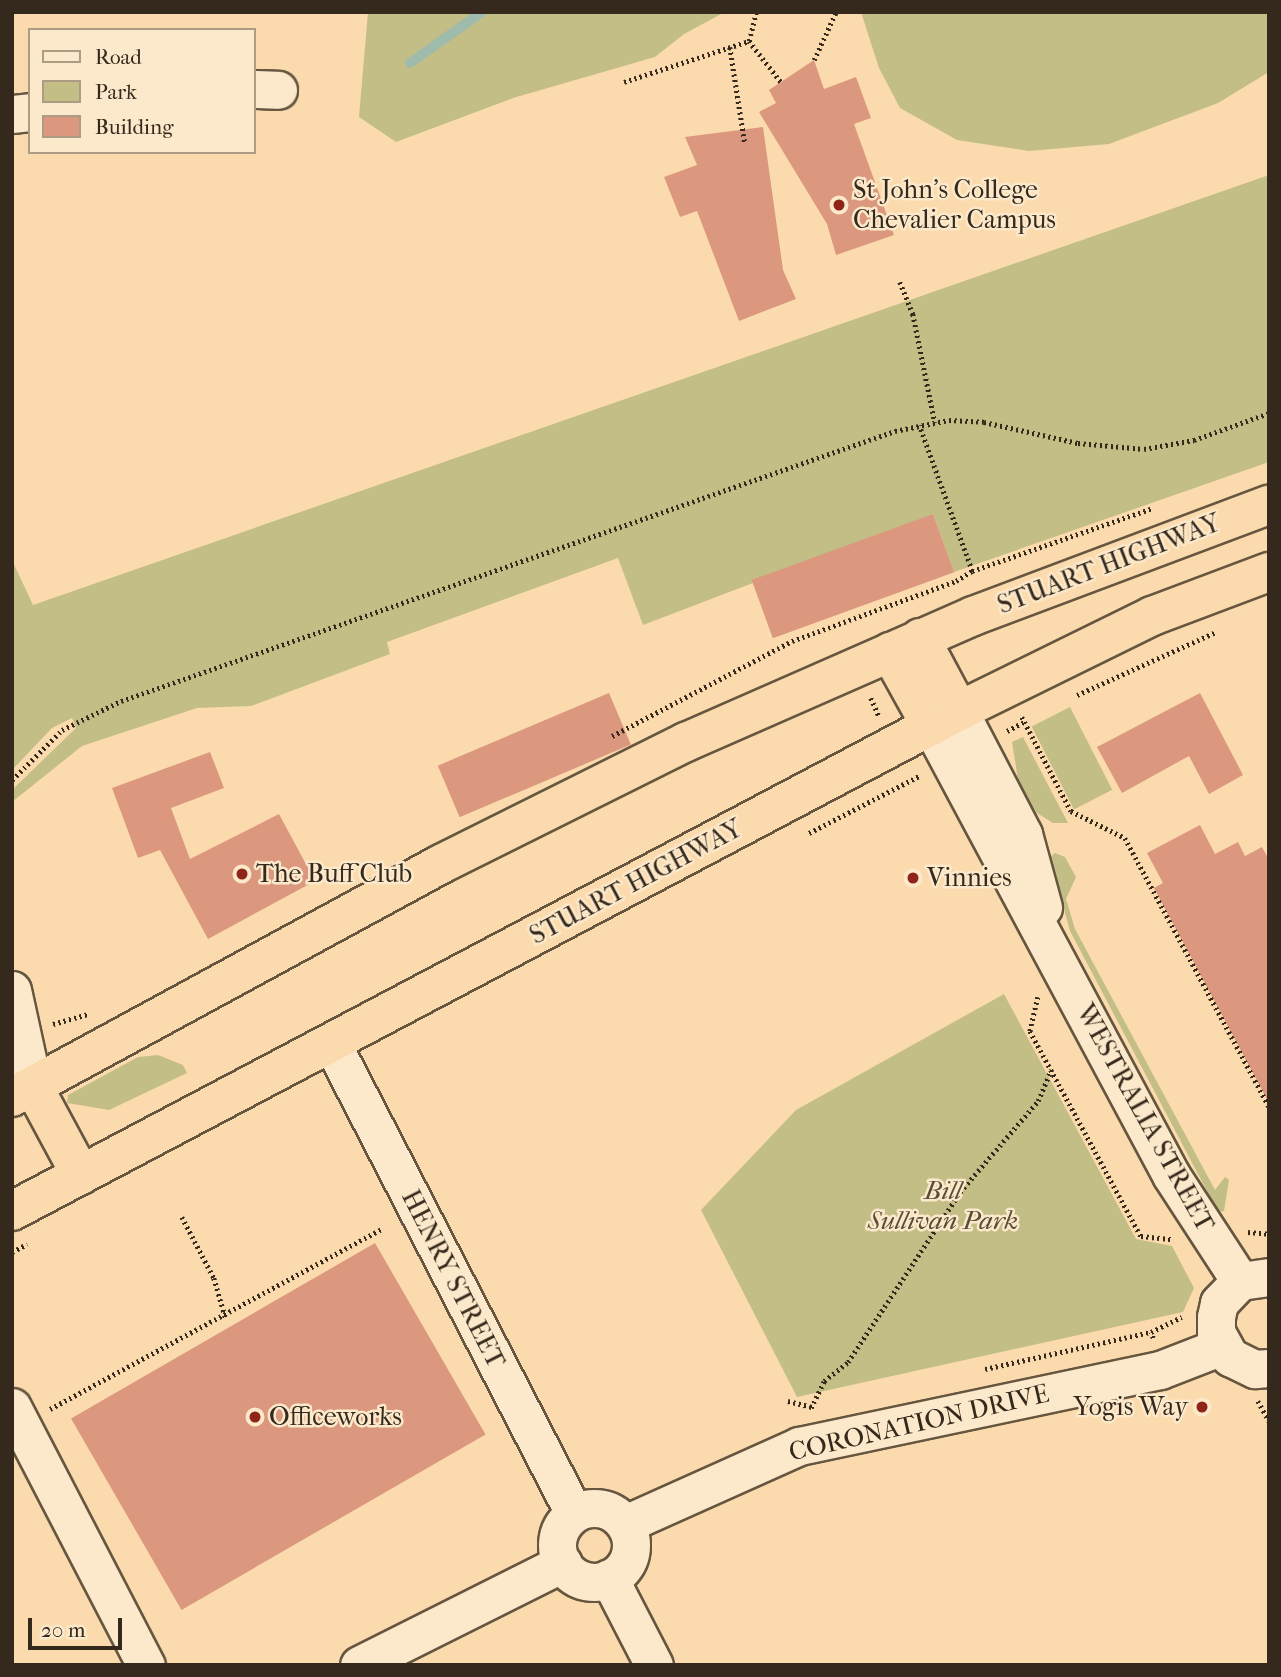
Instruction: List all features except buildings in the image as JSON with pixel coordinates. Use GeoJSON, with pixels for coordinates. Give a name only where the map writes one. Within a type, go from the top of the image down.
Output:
{"type":"FeatureCollection","features":[{"type":"Feature","properties":{"kind":"highway","name":"STUART HIGHWAY"},"geometry":{"type":"LineString","coordinates":[[23,1091],[441,864],[685,742],[905,645],[1269,505]]}},
{"type":"Feature","properties":{"kind":"highway","name":"STUART HIGHWAY"},"geometry":{"type":"LineString","coordinates":[[12,1210],[332,1044],[945,718],[1152,615],[1269,572]]}},
{"type":"Feature","properties":{"kind":"highway","name":"WESTRALIA STREET"},"geometry":{"type":"LineString","coordinates":[[905,645],[945,718]]}},
{"type":"Feature","properties":{"kind":"highway"},"geometry":{"type":"LineString","coordinates":[[23,1091],[81,1175]]}},
{"type":"Feature","properties":{"kind":"street","name":"WESTRALIA STREET"},"geometry":{"type":"LineString","coordinates":[[945,718],[1031,855],[1053,953],[1171,1175],[1254,1279]]}},
{"type":"Feature","properties":{"kind":"street"},"geometry":{"type":"LineString","coordinates":[[12,990],[23,1091]]}},
{"type":"Feature","properties":{"kind":"street","name":"HENRY STREET"},"geometry":{"type":"LineString","coordinates":[[332,1044],[574,1513]]}},
{"type":"Feature","properties":{"kind":"street"},"geometry":{"type":"LineString","coordinates":[[1254,1279],[1219,1303],[1216,1332],[1222,1346],[1261,1380]]}},
{"type":"Feature","properties":{"kind":"street","name":"CORONATION DRIVE"},"geometry":{"type":"LineString","coordinates":[[625,1524],[799,1446],[1160,1370],[1222,1346]]}},
{"type":"Feature","properties":{"kind":"street"},"geometry":{"type":"LineString","coordinates":[[12,1407],[146,1665]]}},
{"type":"Feature","properties":{"kind":"street"},"geometry":{"type":"LineString","coordinates":[[596,1508],[625,1524],[630,1536],[627,1561],[609,1578],[578,1578],[563,1563],[560,1530],[574,1513],[596,1508]]}},
{"type":"Feature","properties":{"kind":"street"},"geometry":{"type":"LineString","coordinates":[[359,1665],[563,1563]]}},
{"type":"Feature","properties":{"kind":"street"},"geometry":{"type":"LineString","coordinates":[[609,1578],[654,1665]]}},
{"type":"Feature","properties":{"kind":"path"},"geometry":{"type":"LineString","coordinates":[[749,41],[756,12]]}},
{"type":"Feature","properties":{"kind":"path"},"geometry":{"type":"LineString","coordinates":[[814,60],[836,12]]}},
{"type":"Feature","properties":{"kind":"path"},"geometry":{"type":"LineString","coordinates":[[624,82],[749,41]]}},
{"type":"Feature","properties":{"kind":"path"},"geometry":{"type":"LineString","coordinates":[[749,41],[781,82]]}},
{"type":"Feature","properties":{"kind":"path"},"geometry":{"type":"LineString","coordinates":[[730,47],[745,144]]}},
{"type":"Feature","properties":{"kind":"path"},"geometry":{"type":"LineString","coordinates":[[900,282],[913,314],[935,423]]}},
{"type":"Feature","properties":{"kind":"path"},"geometry":{"type":"LineString","coordinates":[[12,780],[62,730],[145,692],[895,431],[935,423],[984,422],[1078,443],[1144,449],[1194,440],[1269,413]]}},
{"type":"Feature","properties":{"kind":"path"},"geometry":{"type":"LineString","coordinates":[[919,425],[972,571]]}},
{"type":"Feature","properties":{"kind":"path"},"geometry":{"type":"LineString","coordinates":[[845,629],[842,621],[956,581],[972,571],[1166,504]]}},
{"type":"Feature","properties":{"kind":"path"},"geometry":{"type":"LineString","coordinates":[[1066,700],[1226,628]]}},
{"type":"Feature","properties":{"kind":"path"},"geometry":{"type":"LineString","coordinates":[[871,698],[884,723]]}},
{"type":"Feature","properties":{"kind":"path"},"geometry":{"type":"LineString","coordinates":[[1007,731],[1033,716]]}},
{"type":"Feature","properties":{"kind":"path"},"geometry":{"type":"LineString","coordinates":[[1024,722],[1071,811],[1125,838],[1269,1107]]}},
{"type":"Feature","properties":{"kind":"path"},"geometry":{"type":"LineString","coordinates":[[919,776],[925,783]]}},
{"type":"Feature","properties":{"kind":"path"},"geometry":{"type":"LineString","coordinates":[[1041,988],[1030,1031],[1140,1236],[1174,1239],[1180,1250]]}},
{"type":"Feature","properties":{"kind":"path"},"geometry":{"type":"LineString","coordinates":[[799,1446],[824,1381],[848,1362],[960,1192],[1038,1101],[1051,1070]]}},
{"type":"Feature","properties":{"kind":"path"},"geometry":{"type":"LineString","coordinates":[[182,1217],[214,1278],[225,1317]]}},
{"type":"Feature","properties":{"kind":"path"},"geometry":{"type":"LineString","coordinates":[[50,1409],[225,1317],[382,1229]]}},
{"type":"Feature","properties":{"kind":"path"},"geometry":{"type":"LineString","coordinates":[[975,1371],[1151,1332],[1186,1315],[1191,1307]]}},
{"type":"Feature","properties":{"kind":"path"},"geometry":{"type":"LineString","coordinates":[[1151,1332],[1160,1370]]}},
{"type":"Feature","properties":{"kind":"path"},"geometry":{"type":"LineString","coordinates":[[1261,1380],[1269,1422]]}},
{"type":"Feature","properties":{"kind":"path"},"geometry":{"type":"LineString","coordinates":[[788,1401],[812,1408],[825,1405]]}},
{"type":"Feature","properties":{"kind":"green space"},"geometry":{"type":"Polygon","coordinates":[[[368,12],[725,12],[684,34],[655,57],[513,98],[396,142],[359,117],[368,12]]]}},
{"type":"Feature","properties":{"kind":"green space"},"geometry":{"type":"Polygon","coordinates":[[[861,12],[1269,12],[1269,72],[1218,103],[1109,144],[1029,151],[957,140],[900,108],[879,68],[861,12]]]}},
{"type":"Feature","properties":{"kind":"green space"},"geometry":{"type":"Polygon","coordinates":[[[1269,175],[1269,462],[954,572],[933,514],[643,625],[618,558],[387,642],[390,654],[251,706],[197,708],[82,746],[12,802],[12,790],[76,728],[72,718],[52,728],[12,770],[12,560],[33,605],[1269,175]]]}},
{"type":"Feature","properties":{"kind":"green space"},"geometry":{"type":"Polygon","coordinates":[[[1070,707],[1112,790],[1074,809],[1032,727],[1070,707]]]}},
{"type":"Feature","properties":{"kind":"green space"},"geometry":{"type":"Polygon","coordinates":[[[1023,737],[1068,823],[1053,823],[1037,813],[1019,786],[1012,742],[1023,737]]]}},
{"type":"Feature","properties":{"kind":"green space"},"geometry":{"type":"Polygon","coordinates":[[[1055,853],[1065,857],[1076,877],[1066,899],[1075,929],[1215,1190],[1225,1177],[1229,1180],[1224,1211],[1218,1212],[1070,931],[1050,857],[1055,853]]]}},
{"type":"Feature","properties":{"kind":"green space","name":"Bill Sullivan Park"},"geometry":{"type":"Polygon","coordinates":[[[1004,994],[1136,1239],[1172,1246],[1194,1288],[1183,1312],[797,1397],[701,1210],[796,1110],[1004,994]]]}},
{"type":"Feature","properties":{"kind":"green space"},"geometry":{"type":"Polygon","coordinates":[[[158,1055],[183,1065],[187,1073],[109,1110],[67,1103],[68,1095],[138,1057],[158,1055]]]}},
{"type":"Feature","properties":{"kind":"waterway"},"geometry":{"type":"LineString","coordinates":[[410,63],[482,12]]}},
{"type":"Feature","properties":{"kind":"place","name":"St John's College Chevalier Campus"},"geometry":{"type":"Point","coordinates":[839,205]}},
{"type":"Feature","properties":{"kind":"place","name":"The Buff Club"},"geometry":{"type":"Point","coordinates":[242,874]}},
{"type":"Feature","properties":{"kind":"place","name":"Vinnies"},"geometry":{"type":"Point","coordinates":[913,878]}},
{"type":"Feature","properties":{"kind":"place","name":"Yogis Way"},"geometry":{"type":"Point","coordinates":[1202,1407]}},
{"type":"Feature","properties":{"kind":"place","name":"Officeworks"},"geometry":{"type":"Point","coordinates":[255,1417]}}]}
